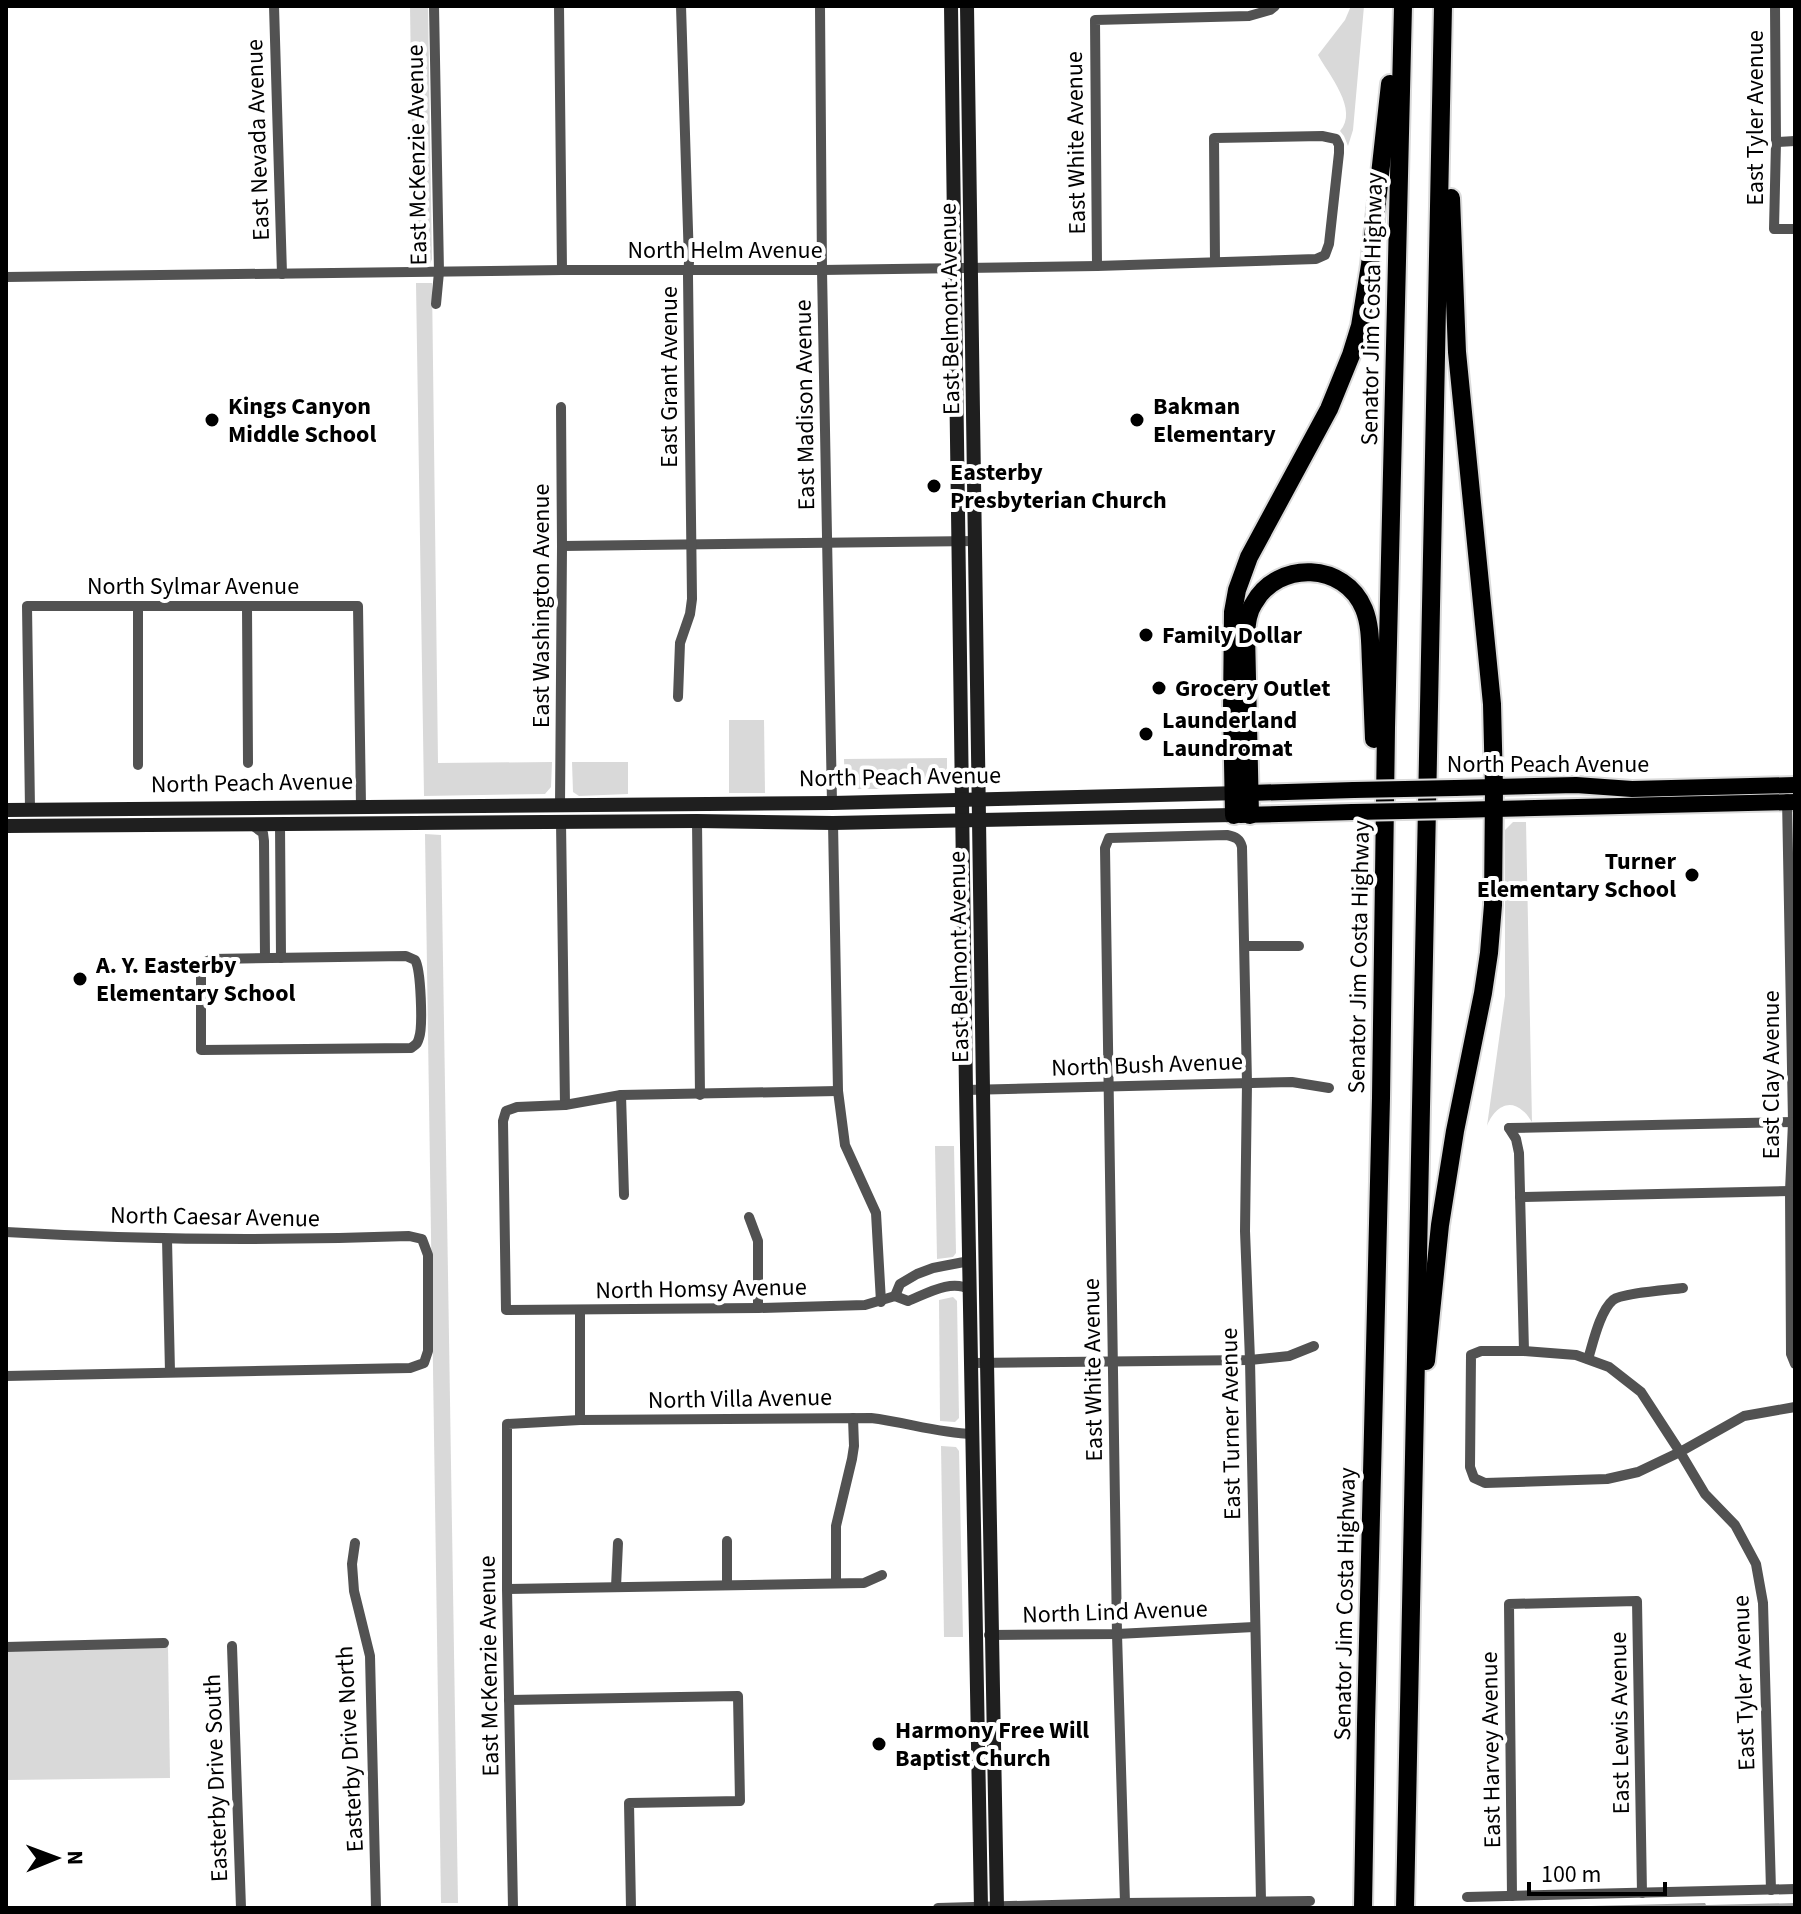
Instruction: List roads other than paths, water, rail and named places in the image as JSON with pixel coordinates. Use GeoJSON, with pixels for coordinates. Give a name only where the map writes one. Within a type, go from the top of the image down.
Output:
{"type":"FeatureCollection","features":[{"type":"Feature","properties":{"kind":"highway"},"geometry":{"type":"LineString","coordinates":[[1242,793],[1232,710],[1233,612],[1237,590],[1249,557],[1329,409],[1360,326],[1401,6]]}},
{"type":"Feature","properties":{"kind":"highway","name":"Senator Jim Costa Highway"},"geometry":{"type":"LineString","coordinates":[[1363,1908],[1401,6]]}},
{"type":"Feature","properties":{"kind":"highway"},"geometry":{"type":"LineString","coordinates":[[1413,1483],[1440,1225],[1483,993],[1493,905],[1492,704],[1457,352],[1444,6]]}},
{"type":"Feature","properties":{"kind":"highway"},"geometry":{"type":"LineString","coordinates":[[1405,1908],[1444,6]]}},
{"type":"Feature","properties":{"kind":"highway"},"geometry":{"type":"LineString","coordinates":[[1242,815],[1246,633],[1250,610],[1266,587],[1285,576],[1313,572],[1336,578],[1358,597],[1370,631],[1381,1098]]}},
{"type":"Feature","properties":{"kind":"main road","name":"East Belmont Avenue"},"geometry":{"type":"LineString","coordinates":[[951,6],[981,1908]]}},
{"type":"Feature","properties":{"kind":"main road","name":"East Belmont Avenue"},"geometry":{"type":"LineString","coordinates":[[967,6],[997,1908]]}},
{"type":"Feature","properties":{"kind":"main road","name":"North Peach Avenue"},"geometry":{"type":"LineString","coordinates":[[6,810],[832,803],[1576,785],[1709,787],[1791,794]]}},
{"type":"Feature","properties":{"kind":"main road"},"geometry":{"type":"LineString","coordinates":[[1659,805],[1663,797],[1694,794],[1709,787]]}},
{"type":"Feature","properties":{"kind":"main road"},"geometry":{"type":"LineString","coordinates":[[1606,806],[1624,796],[1652,795],[1658,788]]}},
{"type":"Feature","properties":{"kind":"main road","name":"North Peach Avenue"},"geometry":{"type":"LineString","coordinates":[[6,826],[962,821],[1659,805],[1791,794]]}},
{"type":"Feature","properties":{"kind":"main road"},"geometry":{"type":"LineString","coordinates":[[697,821],[701,815],[712,812],[771,811],[791,803]]}},
{"type":"Feature","properties":{"kind":"main road"},"geometry":{"type":"LineString","coordinates":[[490,822],[508,815],[551,812],[560,805]]}},
{"type":"Feature","properties":{"kind":"main road"},"geometry":{"type":"LineString","coordinates":[[280,824],[283,818],[291,816],[351,814],[361,806]]}},
{"type":"Feature","properties":{"kind":"street","name":"East Nevada Avenue"},"geometry":{"type":"LineString","coordinates":[[274,6],[282,274]]}},
{"type":"Feature","properties":{"kind":"street","name":"East McKenzie Avenue"},"geometry":{"type":"LineString","coordinates":[[434,6],[439,272],[436,304]]}},
{"type":"Feature","properties":{"kind":"street"},"geometry":{"type":"LineString","coordinates":[[559,6],[562,270]]}},
{"type":"Feature","properties":{"kind":"street","name":"East Grant Avenue"},"geometry":{"type":"LineString","coordinates":[[678,697],[680,643],[692,599],[681,6]]}},
{"type":"Feature","properties":{"kind":"street","name":"East Madison Avenue"},"geometry":{"type":"LineString","coordinates":[[820,6],[832,803]]}},
{"type":"Feature","properties":{"kind":"street","name":"East White Avenue"},"geometry":{"type":"LineString","coordinates":[[1097,266],[1095,20],[1249,16],[1275,6]]}},
{"type":"Feature","properties":{"kind":"street","name":"East Tyler Avenue"},"geometry":{"type":"LineString","coordinates":[[1775,6],[1774,229],[1795,229]]}},
{"type":"Feature","properties":{"kind":"street","name":"North Helm Avenue"},"geometry":{"type":"LineString","coordinates":[[6,277],[822,270],[1097,266],[1316,259],[1325,255],[1329,244],[1339,153],[1336,139],[1322,136],[1214,138],[1215,262]]}},
{"type":"Feature","properties":{"kind":"street"},"geometry":{"type":"LineString","coordinates":[[1776,142],[1795,141]]}},
{"type":"Feature","properties":{"kind":"street","name":"East Washington Avenue"},"geometry":{"type":"LineString","coordinates":[[560,805],[561,407]]}},
{"type":"Feature","properties":{"kind":"street"},"geometry":{"type":"LineString","coordinates":[[562,546],[975,541]]}},
{"type":"Feature","properties":{"kind":"street","name":"North Sylmar Avenue"},"geometry":{"type":"LineString","coordinates":[[30,809],[27,606],[358,606],[361,806]]}},
{"type":"Feature","properties":{"kind":"street"},"geometry":{"type":"LineString","coordinates":[[138,607],[138,765]]}},
{"type":"Feature","properties":{"kind":"street"},"geometry":{"type":"LineString","coordinates":[[247,607],[248,763]]}},
{"type":"Feature","properties":{"kind":"street","name":"East Clay Avenue"},"geometry":{"type":"LineString","coordinates":[[1791,794],[1794,1122],[1790,1191],[1791,1354],[1795,1364]]}},
{"type":"Feature","properties":{"kind":"street"},"geometry":{"type":"LineString","coordinates":[[697,821],[700,1095]]}},
{"type":"Feature","properties":{"kind":"street"},"geometry":{"type":"LineString","coordinates":[[561,822],[565,1105],[621,1095],[838,1091]]}},
{"type":"Feature","properties":{"kind":"street"},"geometry":{"type":"LineString","coordinates":[[833,823],[838,1091],[845,1145],[876,1213],[881,1302]]}},
{"type":"Feature","properties":{"kind":"street"},"geometry":{"type":"LineString","coordinates":[[250,824],[263,833],[264,841],[265,958]]}},
{"type":"Feature","properties":{"kind":"street"},"geometry":{"type":"LineString","coordinates":[[280,824],[281,958]]}},
{"type":"Feature","properties":{"kind":"street","name":"East Turner Avenue"},"geometry":{"type":"LineString","coordinates":[[1109,838],[1227,835],[1240,841],[1242,847],[1247,1083],[1245,1231],[1261,1901]]}},
{"type":"Feature","properties":{"kind":"street","name":"East White Avenue"},"geometry":{"type":"LineString","coordinates":[[1109,838],[1105,848],[1117,1634],[1125,1903]]}},
{"type":"Feature","properties":{"kind":"street"},"geometry":{"type":"LineString","coordinates":[[1245,946],[1299,946]]}},
{"type":"Feature","properties":{"kind":"street"},"geometry":{"type":"LineString","coordinates":[[406,956],[415,960],[419,970],[420,1034],[415,1045],[406,1049],[201,1050],[203,963],[212,959],[281,958],[406,956]]}},
{"type":"Feature","properties":{"kind":"street","name":"North Bush Avenue"},"geometry":{"type":"LineString","coordinates":[[966,1090],[1292,1082],[1329,1088]]}},
{"type":"Feature","properties":{"kind":"street"},"geometry":{"type":"LineString","coordinates":[[621,1095],[624,1195]]}},
{"type":"Feature","properties":{"kind":"street","name":"North Homsy Avenue"},"geometry":{"type":"LineString","coordinates":[[565,1105],[517,1107],[506,1111],[503,1121],[506,1310],[865,1305],[895,1296],[900,1284],[908,1279],[933,1268],[964,1262],[969,1257]]}},
{"type":"Feature","properties":{"kind":"street"},"geometry":{"type":"LineString","coordinates":[[1524,1351],[1519,1153],[1516,1139],[1509,1128],[1794,1122]]}},
{"type":"Feature","properties":{"kind":"street"},"geometry":{"type":"LineString","coordinates":[[1520,1197],[1790,1191]]}},
{"type":"Feature","properties":{"kind":"street"},"geometry":{"type":"LineString","coordinates":[[749,1217],[758,1241],[758,1308]]}},
{"type":"Feature","properties":{"kind":"street","name":"North Caesar Avenue"},"geometry":{"type":"LineString","coordinates":[[6,1232],[167,1239],[409,1236],[422,1239],[428,1255],[428,1351],[424,1363],[410,1368],[170,1372]]}},
{"type":"Feature","properties":{"kind":"street"},"geometry":{"type":"LineString","coordinates":[[6,1376],[170,1372],[167,1239]]}},
{"type":"Feature","properties":{"kind":"street","name":"North Homsy Avenue"},"geometry":{"type":"LineString","coordinates":[[895,1296],[908,1301],[956,1285],[970,1290]]}},
{"type":"Feature","properties":{"kind":"street"},"geometry":{"type":"LineString","coordinates":[[1588,1359],[1602,1317],[1613,1300],[1683,1288]]}},
{"type":"Feature","properties":{"kind":"street"},"geometry":{"type":"LineString","coordinates":[[580,1310],[580,1420]]}},
{"type":"Feature","properties":{"kind":"street"},"geometry":{"type":"LineString","coordinates":[[971,1363],[1250,1360],[1289,1356],[1314,1346]]}},
{"type":"Feature","properties":{"kind":"street"},"geometry":{"type":"LineString","coordinates":[[1680,1452],[1641,1392],[1609,1367],[1576,1355],[1524,1351],[1481,1351],[1471,1355],[1470,1467],[1474,1478],[1485,1483],[1607,1479],[1638,1472],[1680,1452],[1744,1416],[1795,1407]]}},
{"type":"Feature","properties":{"kind":"street"},"geometry":{"type":"LineString","coordinates":[[836,1583],[836,1526],[852,1459],[853,1418]]}},
{"type":"Feature","properties":{"kind":"street","name":"North Villa Avenue"},"geometry":{"type":"LineString","coordinates":[[507,1424],[580,1420],[853,1418],[891,1420],[951,1434],[972,1434]]}},
{"type":"Feature","properties":{"kind":"street","name":"East McKenzie Avenue"},"geometry":{"type":"LineString","coordinates":[[507,1424],[513,1908]]}},
{"type":"Feature","properties":{"kind":"street","name":"East Tyler Avenue"},"geometry":{"type":"LineString","coordinates":[[1680,1452],[1705,1494],[1735,1525],[1756,1564],[1763,1603],[1771,1890]]}},
{"type":"Feature","properties":{"kind":"street"},"geometry":{"type":"LineString","coordinates":[[727,1541],[727,1585]]}},
{"type":"Feature","properties":{"kind":"street","name":"Easterby Drive North"},"geometry":{"type":"LineString","coordinates":[[355,1543],[352,1564],[354,1591],[370,1656],[376,1908]]}},
{"type":"Feature","properties":{"kind":"street"},"geometry":{"type":"LineString","coordinates":[[616,1587],[618,1543]]}},
{"type":"Feature","properties":{"kind":"street"},"geometry":{"type":"LineString","coordinates":[[507,1589],[864,1583],[882,1575]]}},
{"type":"Feature","properties":{"kind":"street","name":"East Harvey Avenue"},"geometry":{"type":"LineString","coordinates":[[1512,1896],[1509,1604],[1637,1601]]}},
{"type":"Feature","properties":{"kind":"street","name":"East Lewis Avenue"},"geometry":{"type":"LineString","coordinates":[[1637,1601],[1642,1893]]}},
{"type":"Feature","properties":{"kind":"street","name":"North Lind Avenue"},"geometry":{"type":"LineString","coordinates":[[976,1636],[1117,1634],[1254,1627]]}},
{"type":"Feature","properties":{"kind":"street"},"geometry":{"type":"LineString","coordinates":[[6,1647],[164,1643]]}},
{"type":"Feature","properties":{"kind":"street","name":"Easterby Drive South"},"geometry":{"type":"LineString","coordinates":[[232,1646],[241,1908]]}},
{"type":"Feature","properties":{"kind":"street"},"geometry":{"type":"LineString","coordinates":[[509,1700],[738,1696],[740,1801],[629,1803],[631,1908]]}},
{"type":"Feature","properties":{"kind":"street"},"geometry":{"type":"LineString","coordinates":[[1467,1897],[1795,1889]]}},
{"type":"Feature","properties":{"kind":"street"},"geometry":{"type":"LineString","coordinates":[[938,1908],[1310,1901]]}},
{"type":"Feature","properties":{"kind":"place","name":"Kings Canyon Middle School"},"geometry":{"type":"Point","coordinates":[212,420]}},
{"type":"Feature","properties":{"kind":"place","name":"Bakman Elementary"},"geometry":{"type":"Point","coordinates":[1137,420]}},
{"type":"Feature","properties":{"kind":"place","name":"Easterby Presbyterian Church"},"geometry":{"type":"Point","coordinates":[934,486]}},
{"type":"Feature","properties":{"kind":"place","name":"Family Dollar"},"geometry":{"type":"Point","coordinates":[1146,635]}},
{"type":"Feature","properties":{"kind":"place","name":"Grocery Outlet"},"geometry":{"type":"Point","coordinates":[1159,688]}},
{"type":"Feature","properties":{"kind":"place","name":"Launderland Laundromat"},"geometry":{"type":"Point","coordinates":[1146,734]}},
{"type":"Feature","properties":{"kind":"place","name":"Turner Elementary School"},"geometry":{"type":"Point","coordinates":[1692,875]}},
{"type":"Feature","properties":{"kind":"place","name":"A. Y. Easterby Elementary School"},"geometry":{"type":"Point","coordinates":[80,979]}},
{"type":"Feature","properties":{"kind":"place","name":"Harmony Free Will Baptist Church"},"geometry":{"type":"Point","coordinates":[879,1744]}}]}
